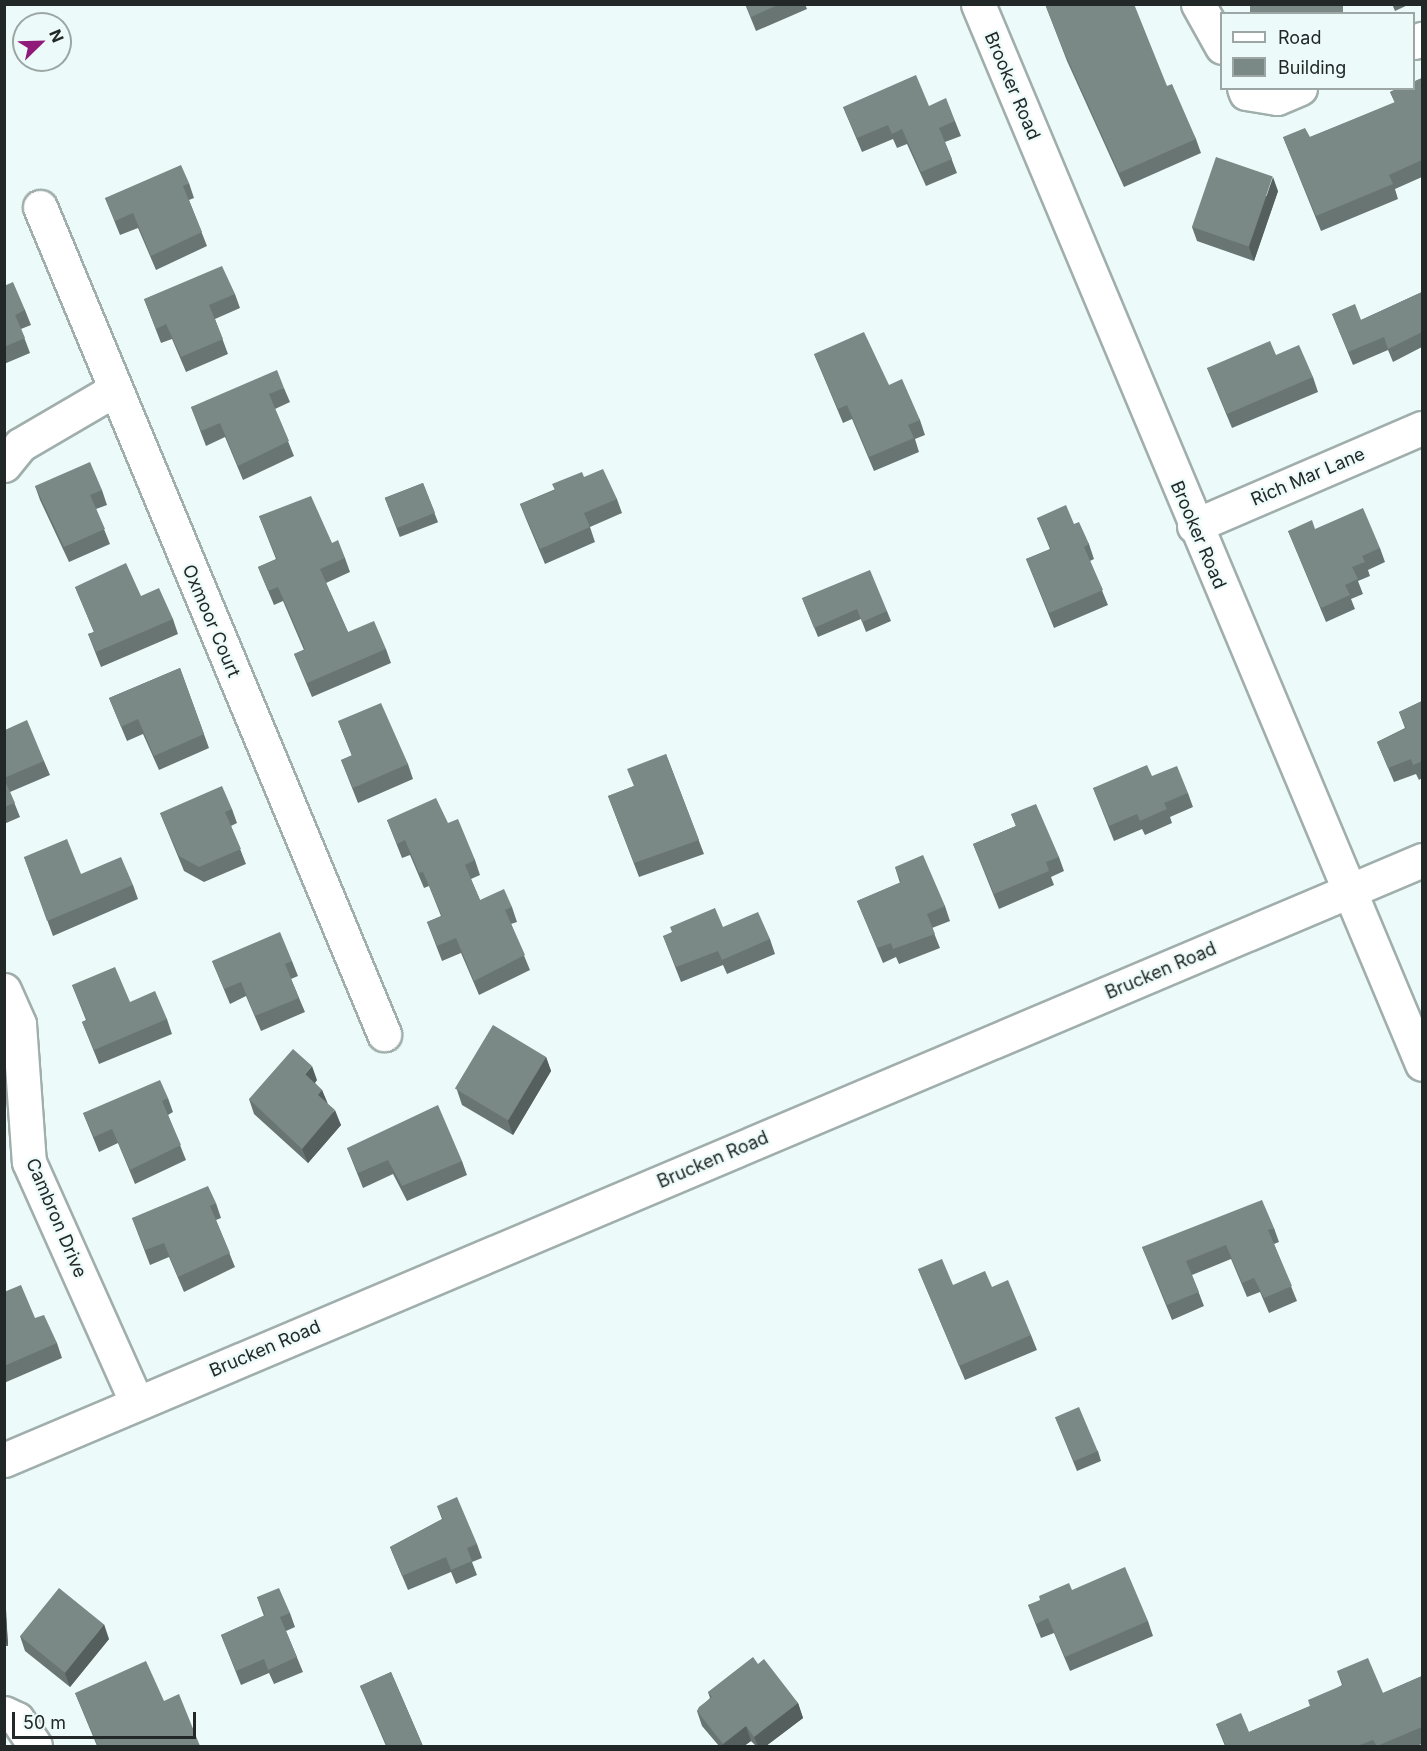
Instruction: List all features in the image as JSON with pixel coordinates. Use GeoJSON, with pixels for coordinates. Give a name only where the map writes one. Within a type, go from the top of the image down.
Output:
{"type":"FeatureCollection","features":[{"type":"Feature","properties":{"kind":"street","name":"Brooker Road"},"geometry":{"type":"LineString","coordinates":[[978,4],[1194,526],[1422,1064]]}},
{"type":"Feature","properties":{"kind":"street"},"geometry":{"type":"LineString","coordinates":[[1198,4],[1220,45]]}},
{"type":"Feature","properties":{"kind":"street"},"geometry":{"type":"LineString","coordinates":[[1245,90],[1246,93],[1277,98],[1295,90]]}},
{"type":"Feature","properties":{"kind":"street","name":"Oxmoor Court"},"geometry":{"type":"LineString","coordinates":[[40,207],[114,390],[384,1034]]}},
{"type":"Feature","properties":{"kind":"street"},"geometry":{"type":"LineString","coordinates":[[4,465],[20,445],[114,390]]}},
{"type":"Feature","properties":{"kind":"street","name":"Rich Mar Lane"},"geometry":{"type":"LineString","coordinates":[[1194,526],[1422,429]]}},
{"type":"Feature","properties":{"kind":"street","name":"Brucken Road"},"geometry":{"type":"LineString","coordinates":[[4,1460],[1422,860]]}},
{"type":"Feature","properties":{"kind":"street","name":"Cambron Drive"},"geometry":{"type":"LineString","coordinates":[[4,990],[19,1024],[29,1161],[137,1403]]}},
{"type":"Feature","properties":{"kind":"street"},"geometry":{"type":"LineString","coordinates":[[4,1713],[17,1719],[35,1746]]}},
{"type":"Feature","properties":{"kind":"building"},"geometry":{"type":"Polygon","coordinates":[[[746,4],[780,4],[751,17],[746,4]]]}},
{"type":"Feature","properties":{"kind":"building"},"geometry":{"type":"Polygon","coordinates":[[[1045,4],[1134,4],[1167,86],[1172,84],[1196,139],[1119,173],[1045,4]]]}},
{"type":"Feature","properties":{"kind":"building"},"geometry":{"type":"Polygon","coordinates":[[[1250,4],[1343,4],[1343,12],[1250,12],[1250,4]]]}},
{"type":"Feature","properties":{"kind":"building"},"geometry":{"type":"Polygon","coordinates":[[[916,75],[929,106],[946,98],[955,121],[939,128],[952,159],[921,172],[902,129],[892,134],[888,125],[857,138],[843,107],[916,75]]]}},
{"type":"Feature","properties":{"kind":"building"},"geometry":{"type":"Polygon","coordinates":[[[1422,78],[1422,160],[1389,175],[1393,184],[1316,216],[1283,137],[1305,128],[1310,137],[1395,102],[1390,92],[1415,90],[1415,81],[1422,78]]]}},
{"type":"Feature","properties":{"kind":"building"},"geometry":{"type":"Polygon","coordinates":[[[1216,157],[1273,177],[1249,247],[1192,227],[1216,157]]]}},
{"type":"Feature","properties":{"kind":"building"},"geometry":{"type":"Polygon","coordinates":[[[181,165],[189,183],[183,186],[202,232],[151,256],[133,213],[115,221],[105,198],[181,165]]]}},
{"type":"Feature","properties":{"kind":"building"},"geometry":{"type":"Polygon","coordinates":[[[222,266],[235,294],[209,305],[223,339],[181,357],[166,324],[156,329],[144,299],[222,266]]]}},
{"type":"Feature","properties":{"kind":"building"},"geometry":{"type":"Polygon","coordinates":[[[13,282],[25,310],[15,315],[25,338],[4,347],[4,286],[13,282]]]}},
{"type":"Feature","properties":{"kind":"building"},"geometry":{"type":"Polygon","coordinates":[[[1422,292],[1422,332],[1388,349],[1384,337],[1348,352],[1332,314],[1355,304],[1361,320],[1422,292]]]}},
{"type":"Feature","properties":{"kind":"building"},"geometry":{"type":"Polygon","coordinates":[[[864,332],[889,385],[902,379],[920,420],[908,425],[914,438],[869,457],[847,405],[838,409],[814,354],[864,332]]]}},
{"type":"Feature","properties":{"kind":"building"},"geometry":{"type":"Polygon","coordinates":[[[1270,341],[1276,355],[1299,345],[1313,377],[1227,414],[1207,368],[1270,341]]]}},
{"type":"Feature","properties":{"kind":"building"},"geometry":{"type":"Polygon","coordinates":[[[277,370],[284,388],[269,394],[289,441],[238,466],[220,423],[201,431],[191,407],[277,370]]]}},
{"type":"Feature","properties":{"kind":"building"},"geometry":{"type":"Polygon","coordinates":[[[90,462],[102,490],[90,495],[105,529],[64,547],[35,486],[90,462]]]}},
{"type":"Feature","properties":{"kind":"building"},"geometry":{"type":"Polygon","coordinates":[[[603,469],[617,499],[584,513],[590,527],[540,549],[520,504],[555,490],[552,484],[582,472],[584,477],[603,469]]]}},
{"type":"Feature","properties":{"kind":"building"},"geometry":{"type":"Polygon","coordinates":[[[423,483],[435,513],[397,528],[385,498],[423,483]]]}},
{"type":"Feature","properties":{"kind":"building"},"geometry":{"type":"Polygon","coordinates":[[[311,496],[332,543],[338,540],[345,558],[320,569],[348,632],[374,621],[386,649],[307,683],[294,654],[305,649],[278,587],[268,591],[258,567],[277,559],[259,516],[311,496]]]}},
{"type":"Feature","properties":{"kind":"building"},"geometry":{"type":"Polygon","coordinates":[[[1066,505],[1074,524],[1079,522],[1089,544],[1084,547],[1103,590],[1049,613],[1026,559],[1051,549],[1037,518],[1066,505]]]}},
{"type":"Feature","properties":{"kind":"building"},"geometry":{"type":"Polygon","coordinates":[[[1363,508],[1380,548],[1362,556],[1365,562],[1352,567],[1358,579],[1345,585],[1350,595],[1321,608],[1288,531],[1312,520],[1315,529],[1363,508]]]}},
{"type":"Feature","properties":{"kind":"building"},"geometry":{"type":"Polygon","coordinates":[[[126,563],[141,596],[159,588],[173,619],[96,652],[88,634],[94,632],[75,587],[126,563]]]}},
{"type":"Feature","properties":{"kind":"building"},"geometry":{"type":"Polygon","coordinates":[[[870,570],[887,611],[862,622],[857,609],[814,628],[802,598],[870,570]]]}},
{"type":"Feature","properties":{"kind":"building"},"geometry":{"type":"Polygon","coordinates":[[[180,668],[204,734],[154,756],[138,719],[121,727],[109,698],[180,668]]]}},
{"type":"Feature","properties":{"kind":"building"},"geometry":{"type":"Polygon","coordinates":[[[1422,701],[1422,761],[1413,765],[1411,759],[1388,768],[1377,742],[1406,728],[1399,712],[1422,701]]]}},
{"type":"Feature","properties":{"kind":"building"},"geometry":{"type":"Polygon","coordinates":[[[381,703],[408,764],[353,788],[341,760],[352,755],[338,721],[381,703]]]}},
{"type":"Feature","properties":{"kind":"building"},"geometry":{"type":"Polygon","coordinates":[[[27,720],[44,761],[4,778],[4,729],[27,720]]]}},
{"type":"Feature","properties":{"kind":"building"},"geometry":{"type":"Polygon","coordinates":[[[666,754],[699,840],[634,863],[608,796],[634,786],[627,769],[666,754]]]}},
{"type":"Feature","properties":{"kind":"building"},"geometry":{"type":"Polygon","coordinates":[[[1147,765],[1152,776],[1177,766],[1188,793],[1164,803],[1167,809],[1140,821],[1137,814],[1109,826],[1093,788],[1147,765]]]}},
{"type":"Feature","properties":{"kind":"building"},"geometry":{"type":"Polygon","coordinates":[[[4,779],[15,803],[4,807],[4,779]]]}},
{"type":"Feature","properties":{"kind":"building"},"geometry":{"type":"Polygon","coordinates":[[[222,786],[232,809],[225,812],[241,849],[199,867],[179,856],[160,813],[222,786]]]}},
{"type":"Feature","properties":{"kind":"building"},"geometry":{"type":"Polygon","coordinates":[[[436,798],[448,823],[458,819],[475,860],[465,865],[480,900],[504,889],[512,907],[505,910],[525,955],[474,981],[456,938],[437,946],[427,922],[442,916],[423,872],[419,873],[405,840],[397,844],[387,820],[436,798]]]}},
{"type":"Feature","properties":{"kind":"building"},"geometry":{"type":"Polygon","coordinates":[[[1036,804],[1059,857],[1046,862],[1049,871],[994,894],[973,844],[1016,826],[1011,814],[1036,804]]]}},
{"type":"Feature","properties":{"kind":"building"},"geometry":{"type":"Polygon","coordinates":[[[67,839],[81,874],[121,857],[133,885],[47,921],[24,857],[67,839]]]}},
{"type":"Feature","properties":{"kind":"building"},"geometry":{"type":"Polygon","coordinates":[[[923,855],[945,906],[927,914],[935,934],[893,949],[891,943],[877,948],[857,901],[901,882],[895,867],[923,855]]]}},
{"type":"Feature","properties":{"kind":"building"},"geometry":{"type":"Polygon","coordinates":[[[715,908],[723,927],[758,912],[770,939],[722,960],[718,951],[676,967],[663,936],[672,932],[670,927],[715,908]]]}},
{"type":"Feature","properties":{"kind":"building"},"geometry":{"type":"Polygon","coordinates":[[[280,932],[292,961],[285,964],[299,998],[255,1016],[241,982],[224,989],[212,961],[280,932]]]}},
{"type":"Feature","properties":{"kind":"building"},"geometry":{"type":"Polygon","coordinates":[[[115,967],[130,1002],[155,991],[167,1019],[94,1050],[82,1022],[87,1020],[72,985],[115,967]]]}},
{"type":"Feature","properties":{"kind":"building"},"geometry":{"type":"Polygon","coordinates":[[[493,1025],[546,1057],[508,1120],[455,1088],[493,1025]]]}},
{"type":"Feature","properties":{"kind":"building"},"geometry":{"type":"Polygon","coordinates":[[[293,1049],[312,1066],[305,1074],[322,1090],[318,1095],[335,1110],[302,1149],[249,1099],[293,1049]]]}},
{"type":"Feature","properties":{"kind":"building"},"geometry":{"type":"Polygon","coordinates":[[[160,1080],[168,1098],[162,1101],[181,1145],[130,1170],[112,1129],[94,1137],[83,1113],[160,1080]]]}},
{"type":"Feature","properties":{"kind":"building"},"geometry":{"type":"Polygon","coordinates":[[[438,1105],[462,1161],[402,1186],[388,1160],[358,1173],[347,1148],[438,1105]]]}},
{"type":"Feature","properties":{"kind":"building"},"geometry":{"type":"Polygon","coordinates":[[[208,1186],[216,1203],[210,1206],[230,1253],[178,1277],[164,1243],[145,1250],[132,1218],[208,1186]]]}},
{"type":"Feature","properties":{"kind":"building"},"geometry":{"type":"Polygon","coordinates":[[[1262,1200],[1274,1228],[1268,1230],[1292,1286],[1264,1298],[1254,1278],[1242,1283],[1226,1245],[1186,1261],[1199,1292],[1167,1305],[1142,1247],[1262,1200]]]}},
{"type":"Feature","properties":{"kind":"building"},"geometry":{"type":"Polygon","coordinates":[[[942,1259],[953,1285],[985,1271],[992,1287],[1008,1280],[1031,1335],[959,1366],[918,1269],[942,1259]]]}},
{"type":"Feature","properties":{"kind":"building"},"geometry":{"type":"Polygon","coordinates":[[[21,1285],[35,1318],[44,1315],[57,1343],[4,1366],[4,1292],[21,1285]]]}},
{"type":"Feature","properties":{"kind":"building"},"geometry":{"type":"Polygon","coordinates":[[[1079,1407],[1098,1451],[1074,1461],[1055,1417],[1079,1407]]]}},
{"type":"Feature","properties":{"kind":"building"},"geometry":{"type":"Polygon","coordinates":[[[457,1497],[477,1544],[467,1548],[472,1561],[451,1570],[446,1557],[402,1576],[390,1547],[443,1519],[437,1506],[457,1497]]]}},
{"type":"Feature","properties":{"kind":"building"},"geometry":{"type":"Polygon","coordinates":[[[1125,1567],[1148,1621],[1065,1657],[1048,1618],[1036,1624],[1028,1605],[1040,1600],[1039,1596],[1069,1583],[1072,1590],[1125,1567]]]}},
{"type":"Feature","properties":{"kind":"building"},"geometry":{"type":"Polygon","coordinates":[[[59,1588],[104,1625],[65,1673],[20,1636],[59,1588]]]}},
{"type":"Feature","properties":{"kind":"building"},"geometry":{"type":"Polygon","coordinates":[[[279,1588],[290,1613],[280,1617],[297,1657],[268,1670],[264,1659],[236,1671],[221,1635],[265,1615],[257,1597],[279,1588]]]}},
{"type":"Feature","properties":{"kind":"building"},"geometry":{"type":"Polygon","coordinates":[[[753,1657],[758,1664],[764,1659],[798,1703],[754,1737],[746,1726],[723,1744],[697,1711],[712,1697],[708,1692],[753,1657]]]}},
{"type":"Feature","properties":{"kind":"building"},"geometry":{"type":"Polygon","coordinates":[[[1368,1658],[1383,1693],[1422,1676],[1422,1727],[1377,1746],[1373,1740],[1357,1746],[1226,1746],[1216,1724],[1241,1713],[1249,1732],[1310,1706],[1308,1700],[1343,1685],[1337,1671],[1368,1658]]]}},
{"type":"Feature","properties":{"kind":"building"},"geometry":{"type":"Polygon","coordinates":[[[146,1661],[164,1701],[179,1694],[200,1746],[98,1746],[75,1693],[146,1661]]]}},
{"type":"Feature","properties":{"kind":"building"},"geometry":{"type":"Polygon","coordinates":[[[391,1672],[422,1744],[387,1746],[360,1686],[391,1672]]]}}]}
